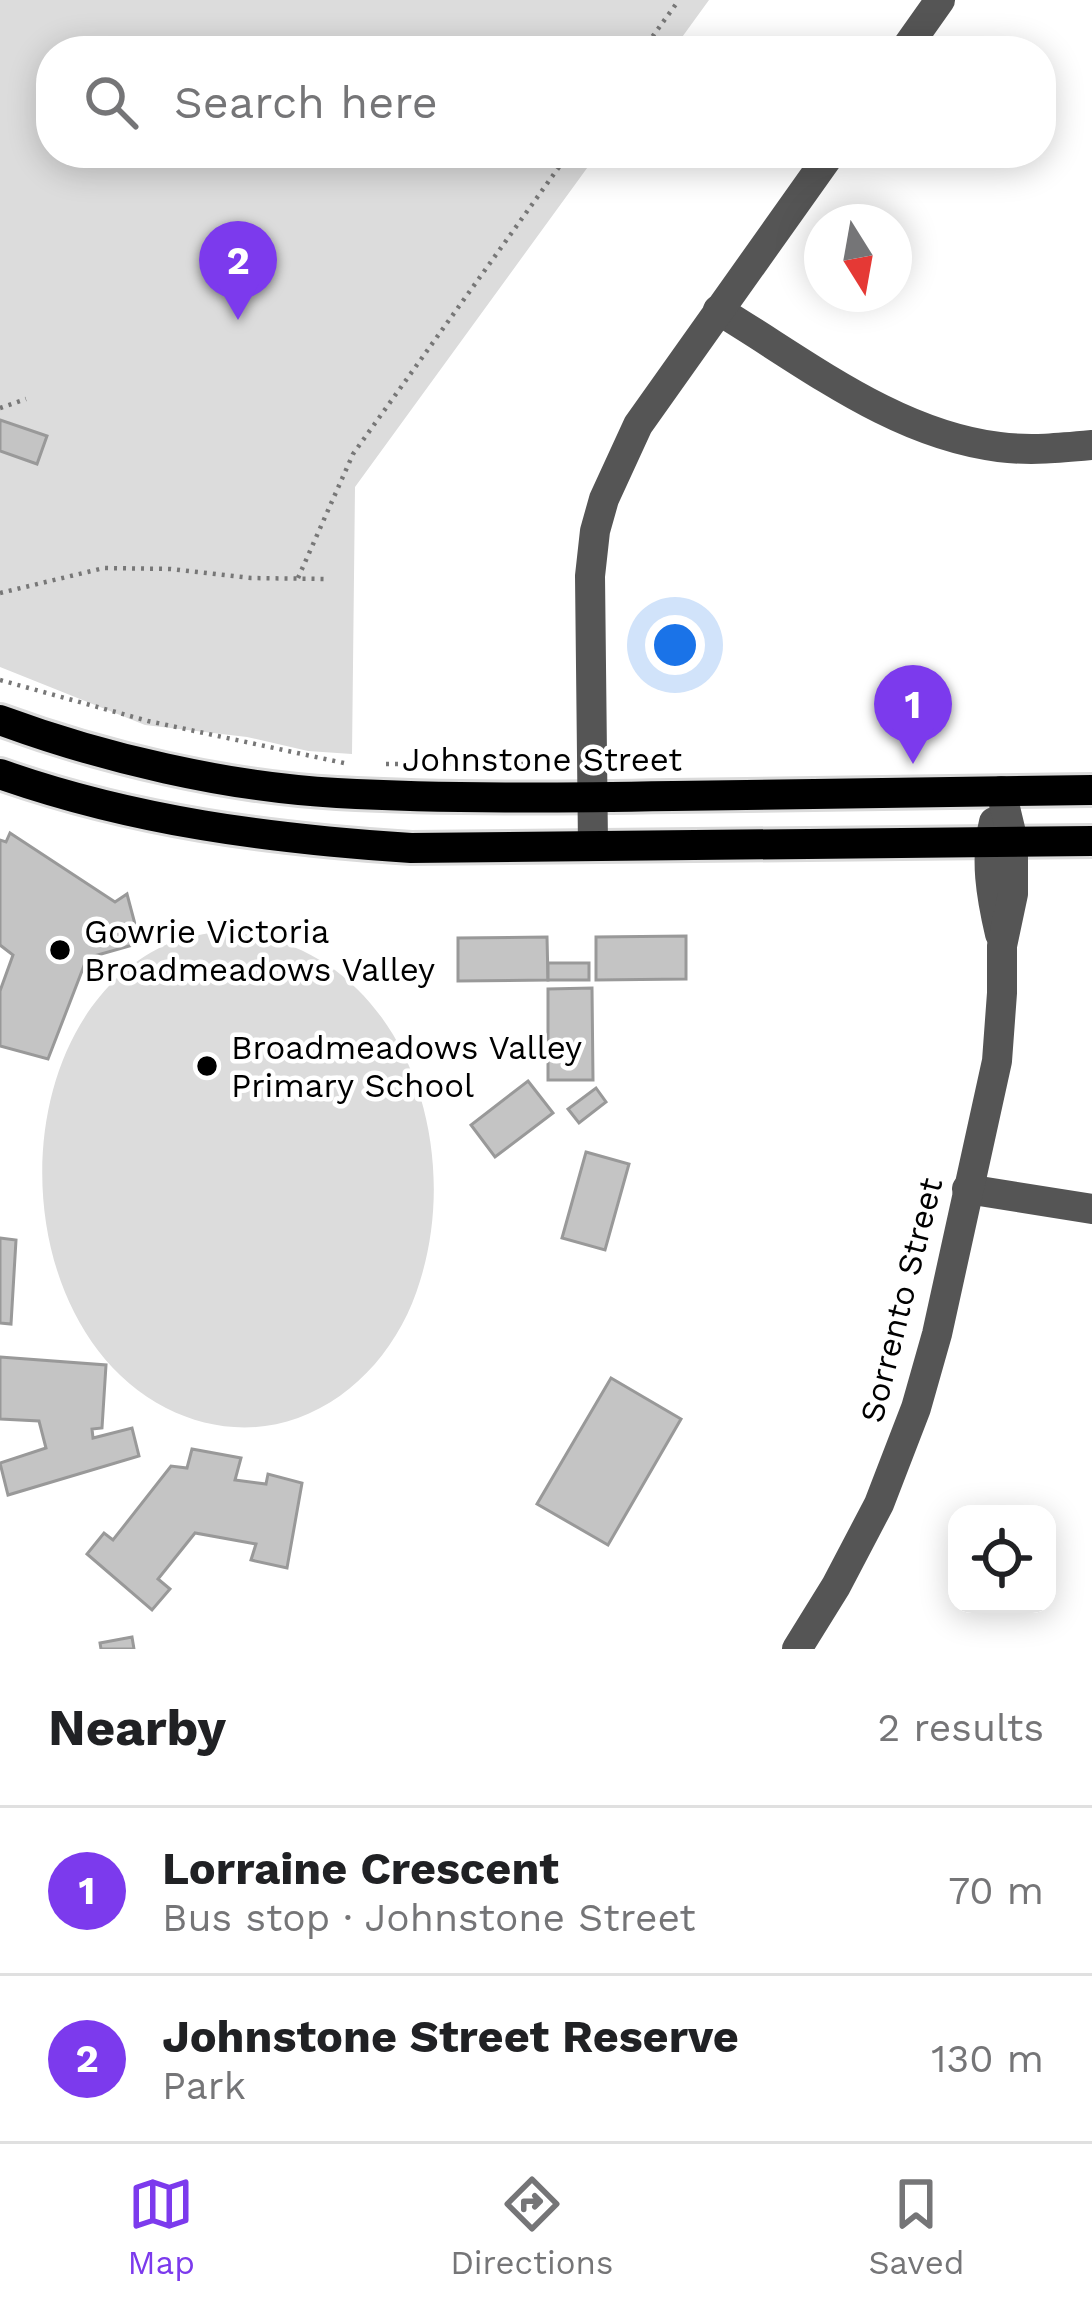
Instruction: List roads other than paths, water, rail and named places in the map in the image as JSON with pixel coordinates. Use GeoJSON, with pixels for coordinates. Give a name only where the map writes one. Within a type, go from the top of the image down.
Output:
{"type":"FeatureCollection","features":[{"type":"Feature","properties":{"kind":"main road","name":"Johnstone Street"},"geometry":{"type":"LineString","coordinates":[[0,721],[183,772],[334,793],[462,798],[1092,790]]}},
{"type":"Feature","properties":{"kind":"main road"},"geometry":{"type":"LineString","coordinates":[[174,820],[183,772]]}},
{"type":"Feature","properties":{"kind":"main road"},"geometry":{"type":"LineString","coordinates":[[0,774],[88,802],[174,820],[303,841],[411,848],[1092,841]]}},
{"type":"Feature","properties":{"kind":"street"},"geometry":{"type":"LineString","coordinates":[[915,36],[940,0]]}},
{"type":"Feature","properties":{"kind":"street"},"geometry":{"type":"LineString","coordinates":[[593,845],[590,576],[604,499],[638,425],[820,168]]}},
{"type":"Feature","properties":{"kind":"street"},"geometry":{"type":"LineString","coordinates":[[718,310],[869,403],[954,438],[1000,447],[1092,445]]}},
{"type":"Feature","properties":{"kind":"street","name":"Sorrento Street"},"geometry":{"type":"LineString","coordinates":[[796,1649],[879,1504],[916,1408],[937,1334],[997,1061],[1002,946],[1013,894],[1001,842],[1001,791]]}},
{"type":"Feature","properties":{"kind":"street"},"geometry":{"type":"LineString","coordinates":[[967,1189],[1092,1209]]}},
{"type":"Feature","properties":{"kind":"place","name":"Johnstone Street Reserve"},"geometry":{"type":"Point","coordinates":[238,320]}},
{"type":"Feature","properties":{"kind":"place","name":"Lorraine Crescent"},"geometry":{"type":"Point","coordinates":[913,764]}},
{"type":"Feature","properties":{"kind":"place","name":"Gowrie Victoria Broadmeadows Valley"},"geometry":{"type":"Point","coordinates":[60,950]}},
{"type":"Feature","properties":{"kind":"place","name":"Broadmeadows Valley Primary School"},"geometry":{"type":"Point","coordinates":[207,1066]}}]}
